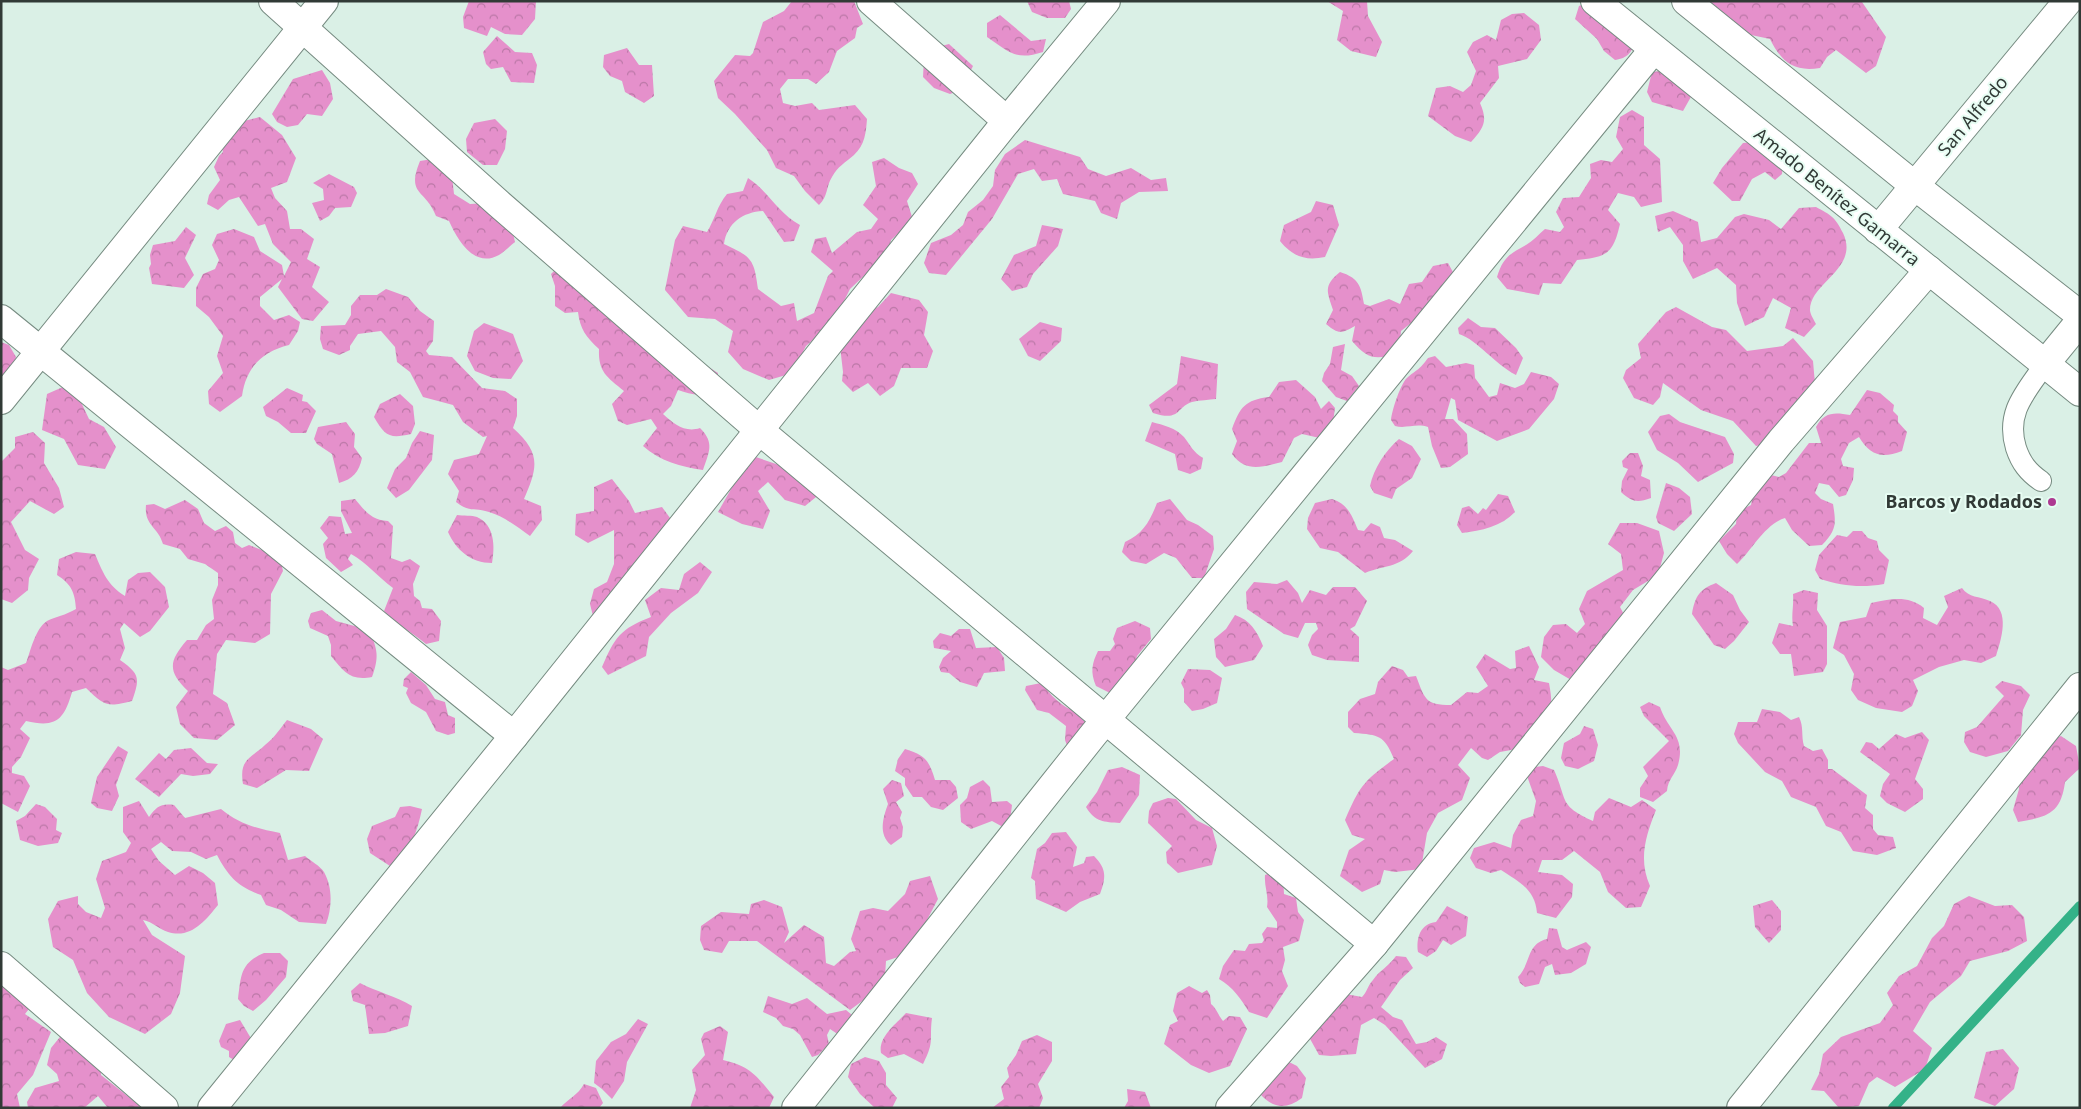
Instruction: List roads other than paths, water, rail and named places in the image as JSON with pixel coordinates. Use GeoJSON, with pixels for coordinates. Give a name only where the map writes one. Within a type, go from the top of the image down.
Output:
{"type":"FeatureCollection","features":[{"type":"Feature","properties":{"kind":"street"},"geometry":{"type":"LineString","coordinates":[[273,1],[498,203],[759,430],[1374,944]]}},
{"type":"Feature","properties":{"kind":"street"},"geometry":{"type":"LineString","coordinates":[[1,400],[324,1]]}},
{"type":"Feature","properties":{"kind":"street"},"geometry":{"type":"LineString","coordinates":[[872,1],[1007,121]]}},
{"type":"Feature","properties":{"kind":"street"},"geometry":{"type":"LineString","coordinates":[[212,1108],[514,736],[1007,121],[1106,1]]}},
{"type":"Feature","properties":{"kind":"street","name":"Amado Benítez Gamarra"},"geometry":{"type":"LineString","coordinates":[[1595,1],[2080,392]]}},
{"type":"Feature","properties":{"kind":"street"},"geometry":{"type":"LineString","coordinates":[[1686,1],[1915,186],[2080,315]]}},
{"type":"Feature","properties":{"kind":"street","name":"San Alfredo"},"geometry":{"type":"LineString","coordinates":[[1878,230],[2068,1]]}},
{"type":"Feature","properties":{"kind":"street"},"geometry":{"type":"LineString","coordinates":[[796,1108],[1105,721],[1654,49]]}},
{"type":"Feature","properties":{"kind":"street"},"geometry":{"type":"LineString","coordinates":[[1230,1108],[1374,944],[1781,441],[1929,270]]}},
{"type":"Feature","properties":{"kind":"street"},"geometry":{"type":"LineString","coordinates":[[1,318],[514,736]]}},
{"type":"Feature","properties":{"kind":"street"},"geometry":{"type":"LineString","coordinates":[[2046,364],[2080,321]]}},
{"type":"Feature","properties":{"kind":"street"},"geometry":{"type":"LineString","coordinates":[[1741,1108],[2080,687]]}},
{"type":"Feature","properties":{"kind":"street"},"geometry":{"type":"LineString","coordinates":[[1,966],[164,1108]]}},
{"type":"Feature","properties":{"kind":"lane"},"geometry":{"type":"LineString","coordinates":[[2041,481],[2027,470],[2012,432],[2014,416],[2020,400],[2046,364]]}},
{"type":"Feature","properties":{"kind":"waterway"},"geometry":{"type":"LineString","coordinates":[[1893,1108],[2080,906]]}},
{"type":"Feature","properties":{"kind":"place","name":"Barcos y Rodados"},"geometry":{"type":"Point","coordinates":[2052,502]}}]}
